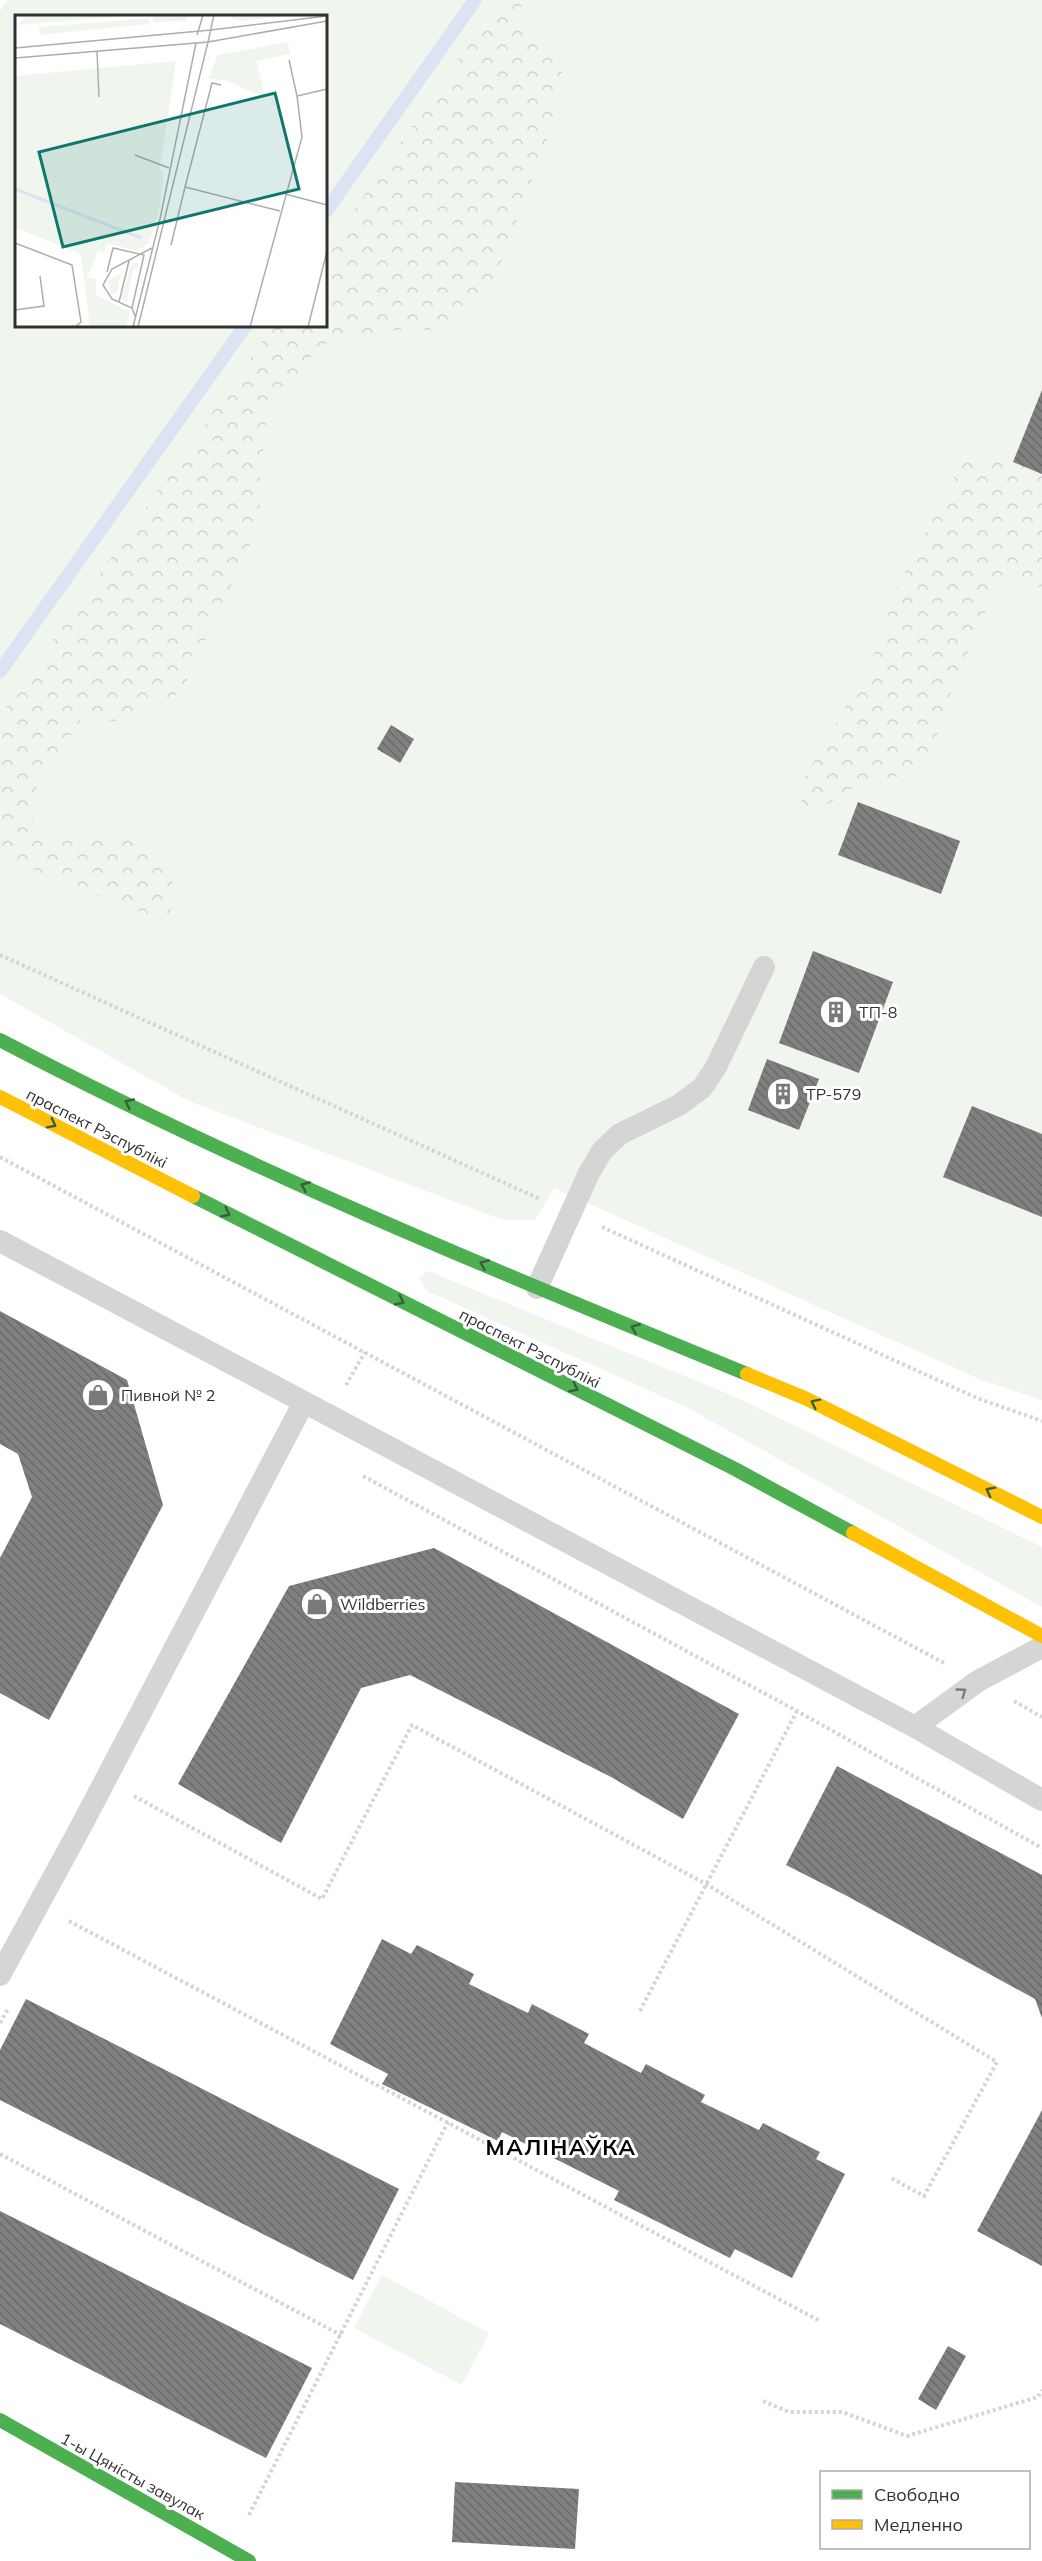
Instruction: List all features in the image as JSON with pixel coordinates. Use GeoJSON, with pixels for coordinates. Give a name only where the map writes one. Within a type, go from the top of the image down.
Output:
{"type":"FeatureCollection","features":[{"type":"Feature","properties":{"kind":"main road","name":"праспект Рэспублікі"},"geometry":{"type":"LineString","coordinates":[[0,1040],[305,1187],[537,1288],[807,1399],[1042,1517]]}},
{"type":"Feature","properties":{"kind":"main road","name":"праспект Рэспублікі"},"geometry":{"type":"LineString","coordinates":[[0,1097],[733,1468],[1042,1636]]}},
{"type":"Feature","properties":{"kind":"main road","name":"1-ы Цяністы завулак"},"geometry":{"type":"LineString","coordinates":[[0,2420],[249,2561]]}},
{"type":"Feature","properties":{"kind":"lane"},"geometry":{"type":"LineString","coordinates":[[537,1288],[589,1173],[602,1151],[620,1134],[679,1105],[702,1088],[716,1067],[764,967]]}},
{"type":"Feature","properties":{"kind":"lane"},"geometry":{"type":"LineString","coordinates":[[0,1241],[915,1727],[1042,1800]]}},
{"type":"Feature","properties":{"kind":"lane"},"geometry":{"type":"LineString","coordinates":[[0,1975],[78,1832],[304,1402]]}},
{"type":"Feature","properties":{"kind":"lane"},"geometry":{"type":"LineString","coordinates":[[915,1727],[978,1681],[1042,1647]]}},
{"type":"Feature","properties":{"kind":"path"},"geometry":{"type":"LineString","coordinates":[[0,955],[976,1398],[1042,1421]]}},
{"type":"Feature","properties":{"kind":"path"},"geometry":{"type":"LineString","coordinates":[[0,1157],[1042,1717]]}},
{"type":"Feature","properties":{"kind":"path"},"geometry":{"type":"LineString","coordinates":[[361,1475],[797,1710],[1042,1848]]}},
{"type":"Feature","properties":{"kind":"path"},"geometry":{"type":"LineString","coordinates":[[640,2011],[797,1710]]}},
{"type":"Feature","properties":{"kind":"path"},"geometry":{"type":"LineString","coordinates":[[125,1792],[322,1899],[412,1725],[706,1884],[997,2062],[924,2196],[891,2178]]}},
{"type":"Feature","properties":{"kind":"path"},"geometry":{"type":"LineString","coordinates":[[69,1921],[820,2321]]}},
{"type":"Feature","properties":{"kind":"path"},"geometry":{"type":"LineString","coordinates":[[231,2550],[448,2122]]}},
{"type":"Feature","properties":{"kind":"path"},"geometry":{"type":"LineString","coordinates":[[0,2154],[341,2335]]}},
{"type":"Feature","properties":{"kind":"path"},"geometry":{"type":"LineString","coordinates":[[763,2401],[789,2412],[842,2412],[907,2436],[1038,2397],[1042,2390]]}},
{"type":"Feature","properties":{"kind":"green space"},"geometry":{"type":"Polygon","coordinates":[[[8,0],[1042,0],[1042,1400],[979,1379],[554,1188],[535,1220],[503,1220],[189,1101],[0,994],[0,11],[8,0]]]}},
{"type":"Feature","properties":{"kind":"green space"},"geometry":{"type":"Polygon","coordinates":[[[500,0],[526,0],[514,17],[537,39],[562,52],[562,87],[550,131],[491,290],[448,329],[385,331],[320,345],[268,412],[259,485],[260,523],[182,692],[121,722],[83,717],[27,802],[38,831],[145,841],[172,863],[173,899],[168,923],[0,857],[0,716],[272,327],[327,327],[327,249],[500,0]]]}},
{"type":"Feature","properties":{"kind":"green space"},"geometry":{"type":"Polygon","coordinates":[[[962,461],[1013,462],[1042,474],[1042,588],[1002,575],[953,688],[925,772],[861,783],[811,815],[796,793],[871,663],[892,598],[962,461]]]}},
{"type":"Feature","properties":{"kind":"green space"},"geometry":{"type":"Polygon","coordinates":[[[428,1271],[738,1398],[1042,1547],[1042,1607],[688,1408],[427,1291],[419,1278],[428,1271]]]}},
{"type":"Feature","properties":{"kind":"green space"},"geometry":{"type":"Polygon","coordinates":[[[382,2275],[489,2333],[462,2385],[354,2328],[382,2275]]]}},
{"type":"Feature","properties":{"kind":"building"},"geometry":{"type":"Polygon","coordinates":[[[1042,390],[1042,474],[1013,462],[1042,390]]]}},
{"type":"Feature","properties":{"kind":"building"},"geometry":{"type":"Polygon","coordinates":[[[391,725],[414,739],[400,763],[377,749],[391,725]]]}},
{"type":"Feature","properties":{"kind":"building"},"geometry":{"type":"Polygon","coordinates":[[[858,802],[960,841],[941,894],[838,855],[858,802]]]}},
{"type":"Feature","properties":{"kind":"building","name":"ТП-8"},"geometry":{"type":"Polygon","coordinates":[[[813,951],[893,982],[859,1073],[779,1043],[813,951]]]}},
{"type":"Feature","properties":{"kind":"building","name":"ТР-579"},"geometry":{"type":"Polygon","coordinates":[[[767,1059],[819,1079],[799,1130],[748,1110],[767,1059]]]}},
{"type":"Feature","properties":{"kind":"building"},"geometry":{"type":"Polygon","coordinates":[[[972,1106],[1042,1134],[1042,1217],[943,1177],[972,1106]]]}},
{"type":"Feature","properties":{"kind":"building"},"geometry":{"type":"Polygon","coordinates":[[[0,1311],[127,1380],[163,1505],[49,1720],[0,1693],[0,1558],[32,1497],[18,1454],[0,1444],[0,1311]]]}},
{"type":"Feature","properties":{"kind":"building"},"geometry":{"type":"Polygon","coordinates":[[[434,1548],[739,1714],[683,1819],[611,1777],[410,1675],[361,1688],[281,1843],[178,1784],[289,1586],[434,1548]]]}},
{"type":"Feature","properties":{"kind":"building"},"geometry":{"type":"Polygon","coordinates":[[[837,1766],[1042,1875],[1042,2018],[1035,1999],[786,1865],[837,1766]]]}},
{"type":"Feature","properties":{"kind":"building"},"geometry":{"type":"Polygon","coordinates":[[[382,1939],[411,1954],[417,1945],[474,1974],[469,1984],[528,2013],[532,2004],[589,2034],[584,2043],[641,2073],[646,2064],[705,2095],[701,2102],[759,2130],[763,2123],[820,2152],[816,2159],[845,2174],[792,2278],[735,2249],[730,2258],[614,2200],[619,2191],[502,2132],[498,2141],[382,2084],[388,2074],[330,2044],[382,1939]]]}},
{"type":"Feature","properties":{"kind":"building"},"geometry":{"type":"Polygon","coordinates":[[[26,1999],[399,2189],[353,2280],[0,2100],[0,2050],[26,1999]]]}},
{"type":"Feature","properties":{"kind":"building"},"geometry":{"type":"Polygon","coordinates":[[[1042,2110],[1042,2266],[977,2231],[1042,2110]]]}},
{"type":"Feature","properties":{"kind":"building"},"geometry":{"type":"Polygon","coordinates":[[[0,2211],[312,2368],[266,2458],[0,2324],[0,2211]]]}},
{"type":"Feature","properties":{"kind":"building"},"geometry":{"type":"Polygon","coordinates":[[[948,2346],[966,2356],[936,2410],[918,2399],[948,2346]]]}},
{"type":"Feature","properties":{"kind":"building"},"geometry":{"type":"Polygon","coordinates":[[[455,2482],[579,2489],[575,2549],[452,2542],[455,2482]]]}},
{"type":"Feature","properties":{"kind":"waterway"},"geometry":{"type":"LineString","coordinates":[[327,210],[475,0]]}},
{"type":"Feature","properties":{"kind":"waterway"},"geometry":{"type":"LineString","coordinates":[[0,671],[244,327]]}},
{"type":"Feature","properties":{"kind":"traffic: fast"},"geometry":{"type":"LineString","coordinates":[[0,1040],[91,1087],[276,1174],[464,1257],[747,1374]]}},
{"type":"Feature","properties":{"kind":"traffic: fast"},"geometry":{"type":"LineString","coordinates":[[193,1196],[733,1468],[853,1533]]}},
{"type":"Feature","properties":{"kind":"traffic: fast"},"geometry":{"type":"LineString","coordinates":[[0,2420],[249,2561]]}},
{"type":"Feature","properties":{"kind":"traffic: slow"},"geometry":{"type":"LineString","coordinates":[[0,1097],[193,1196]]}},
{"type":"Feature","properties":{"kind":"traffic: slow"},"geometry":{"type":"LineString","coordinates":[[747,1374],[807,1399],[1042,1517]]}},
{"type":"Feature","properties":{"kind":"traffic: slow"},"geometry":{"type":"LineString","coordinates":[[853,1533],[1042,1636]]}},
{"type":"Feature","properties":{"kind":"place","name":"ТП-8"},"geometry":{"type":"Point","coordinates":[836,1012]}},
{"type":"Feature","properties":{"kind":"place","name":"ТР-579"},"geometry":{"type":"Point","coordinates":[783,1094]}},
{"type":"Feature","properties":{"kind":"place","name":"Пивной № 2"},"geometry":{"type":"Point","coordinates":[98,1395]}},
{"type":"Feature","properties":{"kind":"place","name":"Wildberries"},"geometry":{"type":"Point","coordinates":[317,1604]}},
{"type":"Feature","properties":{"kind":"district","name":"МАЛІНАЎКА"},"geometry":{"type":"Point","coordinates":[561,2147]}}]}
